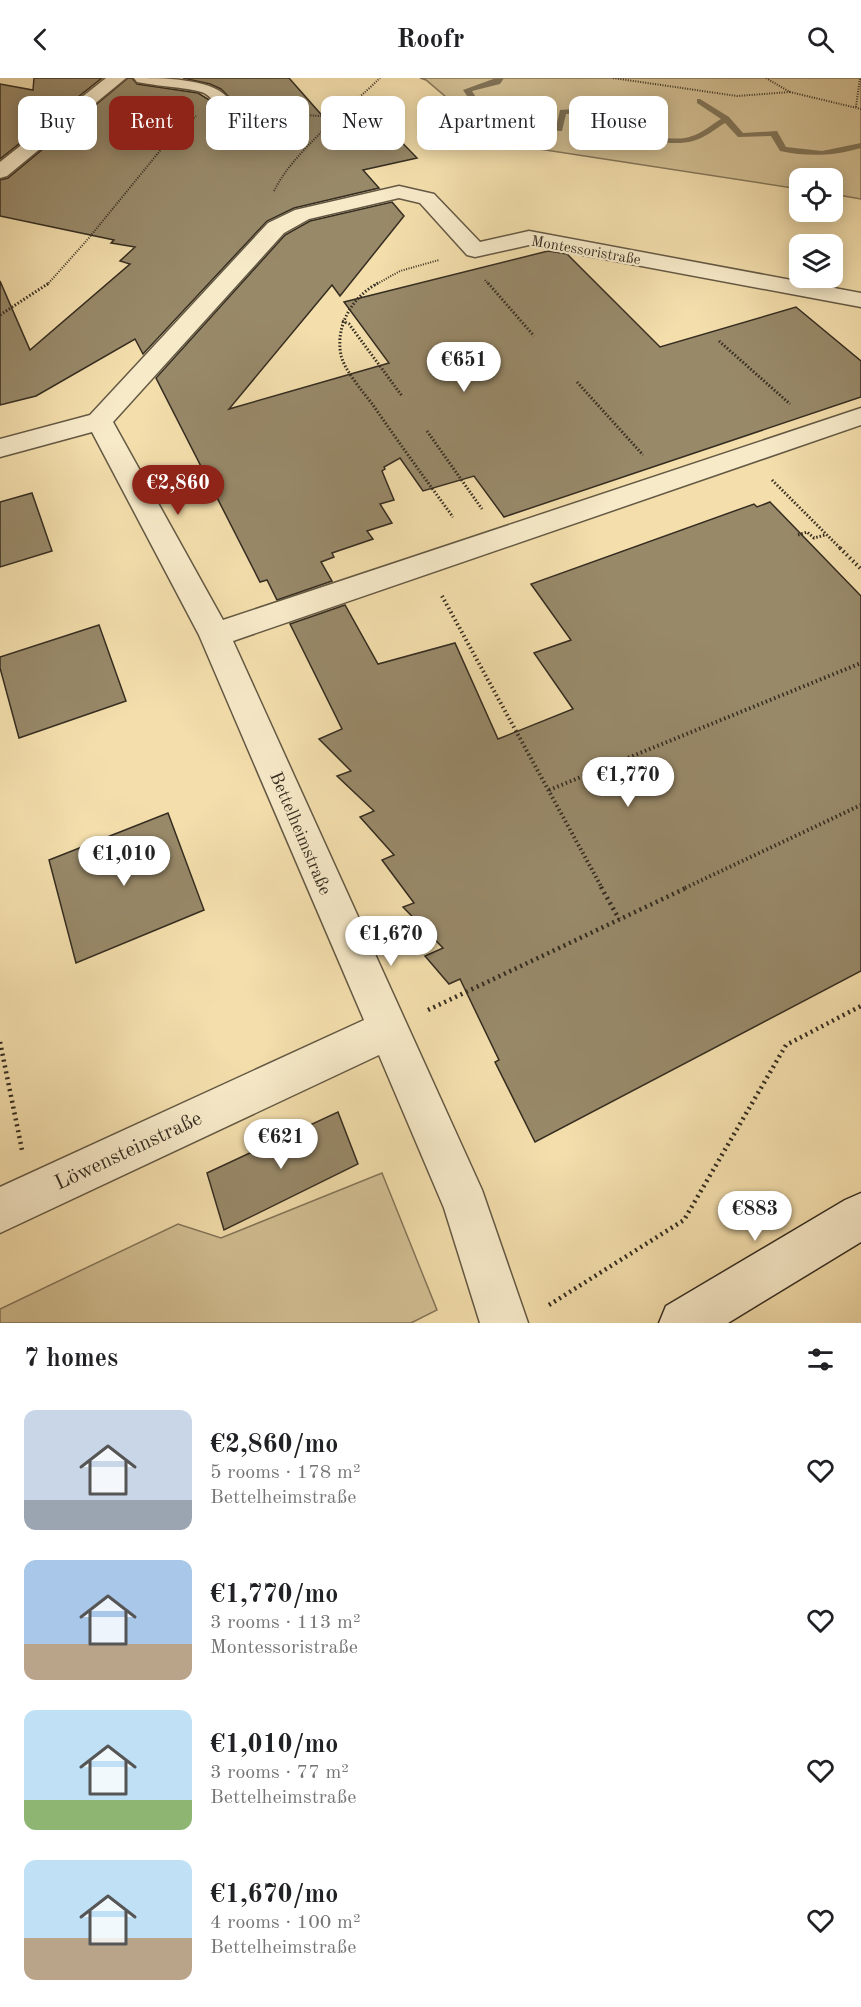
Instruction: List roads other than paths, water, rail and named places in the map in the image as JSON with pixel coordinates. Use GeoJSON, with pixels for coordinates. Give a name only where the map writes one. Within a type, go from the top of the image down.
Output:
{"type":"FeatureCollection","features":[{"type":"Feature","properties":{"kind":"street"},"geometry":{"type":"LineString","coordinates":[[0,172],[117,78]]}},
{"type":"Feature","properties":{"kind":"street"},"geometry":{"type":"LineString","coordinates":[[143,78],[210,89],[217,96]]}},
{"type":"Feature","properties":{"kind":"street","name":"Montessoristraße"},"geometry":{"type":"LineString","coordinates":[[99,421],[276,228],[302,214],[399,192],[427,198],[468,252],[529,238],[861,300]]}},
{"type":"Feature","properties":{"kind":"street"},"geometry":{"type":"LineString","coordinates":[[215,635],[861,416]]}},
{"type":"Feature","properties":{"kind":"street"},"geometry":{"type":"LineString","coordinates":[[0,448],[99,421]]}},
{"type":"Feature","properties":{"kind":"street","name":"Bettelheimstraße"},"geometry":{"type":"LineString","coordinates":[[99,421],[215,635],[466,1206],[522,1317]]}},
{"type":"Feature","properties":{"kind":"street","name":"Löwensteinstraße"},"geometry":{"type":"LineString","coordinates":[[15,1203],[387,1030]]}},
{"type":"Feature","properties":{"kind":"street"},"geometry":{"type":"LineString","coordinates":[[682,1323],[861,1216]]}},
{"type":"Feature","properties":{"kind":"waterway"},"geometry":{"type":"LineString","coordinates":[[500,78],[497,82],[467,90],[475,101],[501,103],[515,116],[538,128],[559,129],[563,112],[618,108],[636,111],[640,117],[611,120],[600,125],[647,137],[686,140],[697,137],[726,119]]}},
{"type":"Feature","properties":{"kind":"waterway"},"geometry":{"type":"LineString","coordinates":[[700,101],[726,119]]}},
{"type":"Feature","properties":{"kind":"waterway"},"geometry":{"type":"LineString","coordinates":[[726,119],[741,135],[774,133],[783,149],[804,153],[822,153],[841,151],[861,145]]}}]}
